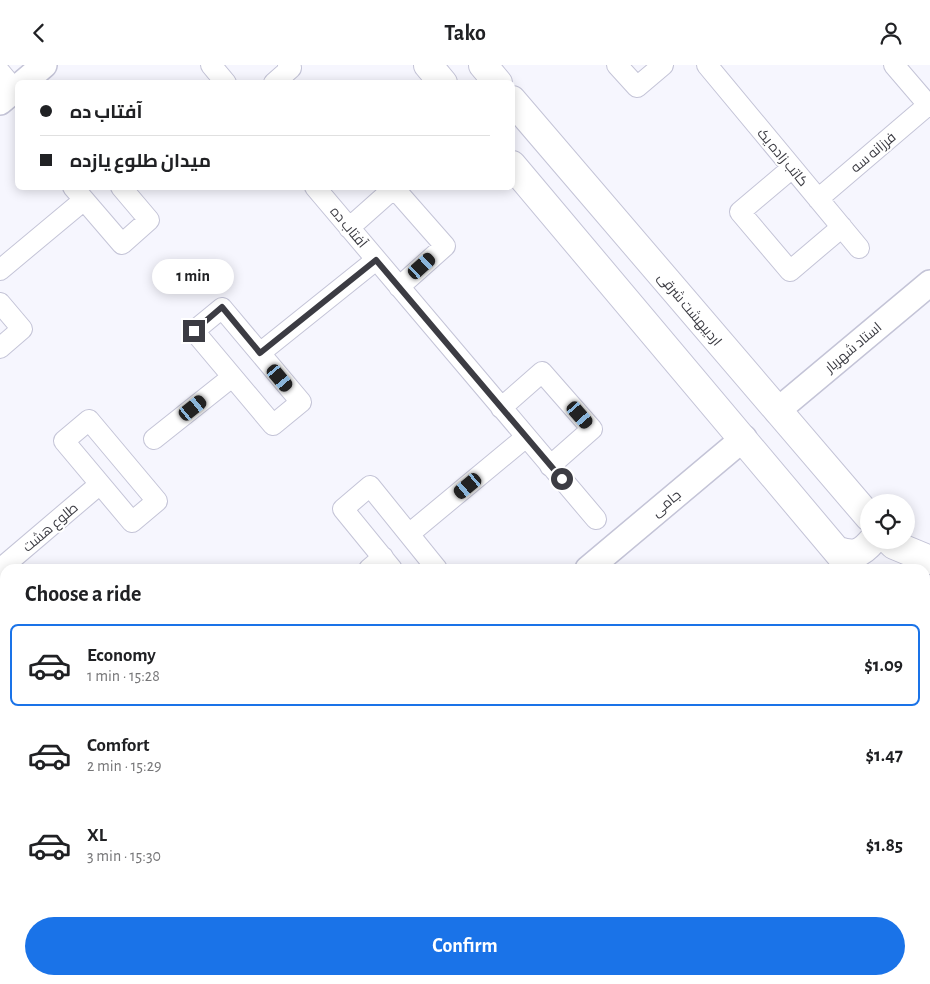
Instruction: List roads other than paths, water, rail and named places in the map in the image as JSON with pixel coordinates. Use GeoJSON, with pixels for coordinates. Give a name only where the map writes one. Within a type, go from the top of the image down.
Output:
{"type":"FeatureCollection","features":[{"type":"Feature","properties":{"kind":"main road"},"geometry":{"type":"LineString","coordinates":[[428,65],[440,80]]}},
{"type":"Feature","properties":{"kind":"main road"},"geometry":{"type":"LineString","coordinates":[[483,65],[496,80]]}},
{"type":"Feature","properties":{"kind":"main road","name":"اردیبهشت شرقی"},"geometry":{"type":"LineString","coordinates":[[515,104],[776,411],[860,507]]}},
{"type":"Feature","properties":{"kind":"main road"},"geometry":{"type":"LineString","coordinates":[[515,169],[845,560],[851,555],[866,549]]}},
{"type":"Feature","properties":{"kind":"main road"},"geometry":{"type":"LineString","coordinates":[[904,549],[930,560]]}},
{"type":"Feature","properties":{"kind":"street"},"geometry":{"type":"LineString","coordinates":[[22,80],[44,65]]}},
{"type":"Feature","properties":{"kind":"street"},"geometry":{"type":"LineString","coordinates":[[277,80],[291,68],[288,65]]}},
{"type":"Feature","properties":{"kind":"street"},"geometry":{"type":"LineString","coordinates":[[617,65],[637,87],[663,65]]}},
{"type":"Feature","properties":{"kind":"street","name":"کاتب زاده یک"},"geometry":{"type":"LineString","coordinates":[[707,65],[859,248]]}},
{"type":"Feature","properties":{"kind":"street"},"geometry":{"type":"LineString","coordinates":[[894,65],[929,106]]}},
{"type":"Feature","properties":{"kind":"street","name":"فرزانه سه"},"geometry":{"type":"LineString","coordinates":[[818,199],[929,106]]}},
{"type":"Feature","properties":{"kind":"street"},"geometry":{"type":"LineString","coordinates":[[792,168],[740,212],[790,271],[842,227]]}},
{"type":"Feature","properties":{"kind":"street"},"geometry":{"type":"LineString","coordinates":[[0,270],[79,194],[122,244],[149,220],[124,190]]}},
{"type":"Feature","properties":{"kind":"street","name":"آفتاب ده"},"geometry":{"type":"LineString","coordinates":[[317,190],[596,519]]}},
{"type":"Feature","properties":{"kind":"street"},"geometry":{"type":"LineString","coordinates":[[349,228],[392,190]]}},
{"type":"Feature","properties":{"kind":"street"},"geometry":{"type":"LineString","coordinates":[[396,190],[445,246],[399,287]]}},
{"type":"Feature","properties":{"kind":"street"},"geometry":{"type":"LineString","coordinates":[[260,353],[376,260]]}},
{"type":"Feature","properties":{"kind":"street","name":"استاد شهریار"},"geometry":{"type":"LineString","coordinates":[[776,411],[930,283]]}},
{"type":"Feature","properties":{"kind":"street"},"geometry":{"type":"LineString","coordinates":[[0,303],[22,329],[0,348]]}},
{"type":"Feature","properties":{"kind":"street"},"geometry":{"type":"LineString","coordinates":[[222,307],[301,402],[273,425],[232,377],[194,331],[222,307]]}},
{"type":"Feature","properties":{"kind":"street"},"geometry":{"type":"LineString","coordinates":[[501,408],[542,372],[592,429],[550,466]]}},
{"type":"Feature","properties":{"kind":"street"},"geometry":{"type":"LineString","coordinates":[[154,439],[232,377]]}},
{"type":"Feature","properties":{"kind":"street"},"geometry":{"type":"LineString","coordinates":[[89,420],[158,501],[132,523],[100,484],[64,441],[89,420]]}},
{"type":"Feature","properties":{"kind":"street"},"geometry":{"type":"LineString","coordinates":[[409,535],[526,437]]}},
{"type":"Feature","properties":{"kind":"street","name":"جامی"},"geometry":{"type":"LineString","coordinates":[[594,564],[744,438]]}},
{"type":"Feature","properties":{"kind":"street","name":"طلوع هشت"},"geometry":{"type":"LineString","coordinates":[[6,564],[100,484]]}},
{"type":"Feature","properties":{"kind":"street"},"geometry":{"type":"LineString","coordinates":[[380,564],[343,509],[370,486],[433,564]]}}]}
